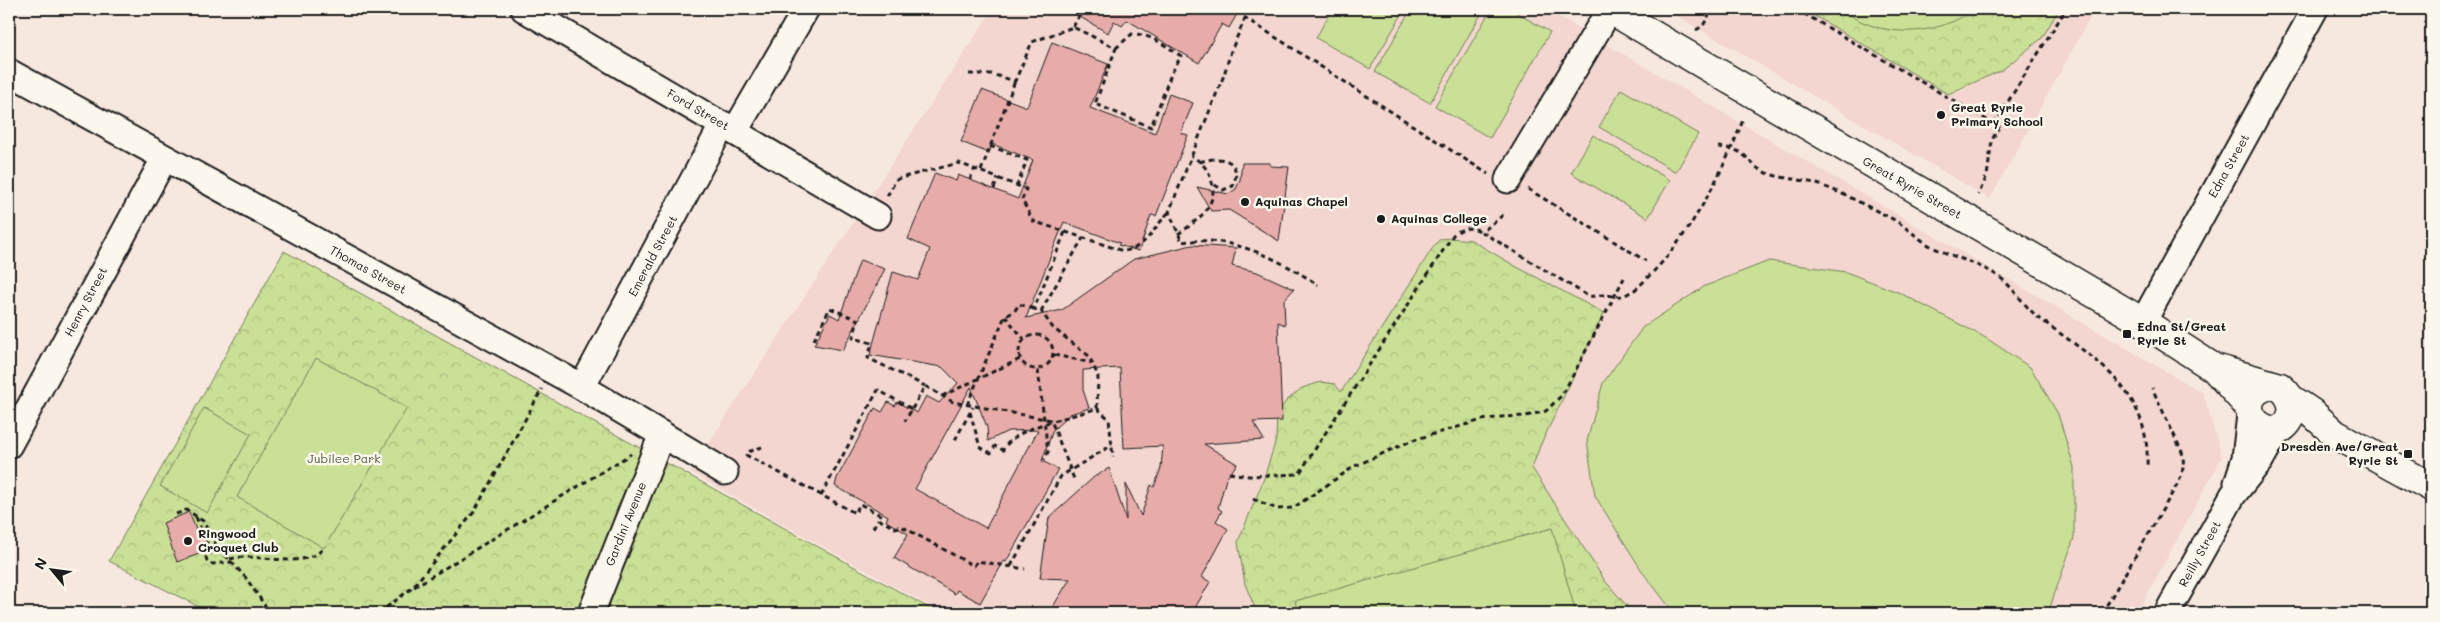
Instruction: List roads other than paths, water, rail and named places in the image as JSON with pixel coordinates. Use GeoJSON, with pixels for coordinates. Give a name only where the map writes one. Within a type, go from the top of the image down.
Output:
{"type":"FeatureCollection","features":[{"type":"Feature","properties":{"kind":"main road","name":"Great Ryrie Street"},"geometry":{"type":"LineString","coordinates":[[1609,9],[2143,322],[2214,368],[2282,392],[2312,413],[2335,434],[2431,487]]}},
{"type":"Feature","properties":{"kind":"main road","name":"Great Ryrie Street"},"geometry":{"type":"LineString","coordinates":[[2214,368],[2249,411]]}},
{"type":"Feature","properties":{"kind":"main road"},"geometry":{"type":"LineString","coordinates":[[2257,390],[2282,392],[2293,408],[2292,415],[2280,429],[2258,426],[2249,411],[2252,396],[2257,390]]}},
{"type":"Feature","properties":{"kind":"main road","name":"Great Ryrie Street"},"geometry":{"type":"LineString","coordinates":[[2280,429],[2298,427],[2335,434]]}},
{"type":"Feature","properties":{"kind":"street","name":"Ford Street"},"geometry":{"type":"LineString","coordinates":[[524,9],[876,213]]}},
{"type":"Feature","properties":{"kind":"street","name":"Emerald Street"},"geometry":{"type":"LineString","coordinates":[[582,387],[729,127],[806,9]]}},
{"type":"Feature","properties":{"kind":"street"},"geometry":{"type":"LineString","coordinates":[[1508,179],[1609,9]]}},
{"type":"Feature","properties":{"kind":"street","name":"Edna Street"},"geometry":{"type":"LineString","coordinates":[[2143,322],[2315,9]]}},
{"type":"Feature","properties":{"kind":"street","name":"Thomas Street"},"geometry":{"type":"LineString","coordinates":[[9,72],[164,159],[582,387],[725,472]]}},
{"type":"Feature","properties":{"kind":"street","name":"Henry Street"},"geometry":{"type":"LineString","coordinates":[[9,444],[164,159]]}},
{"type":"Feature","properties":{"kind":"street","name":"Reilly Street"},"geometry":{"type":"LineString","coordinates":[[2233,495],[2245,458],[2249,411]]}},
{"type":"Feature","properties":{"kind":"street","name":"Reilly Street"},"geometry":{"type":"LineString","coordinates":[[2167,613],[2233,495],[2260,461],[2280,429]]}},
{"type":"Feature","properties":{"kind":"street","name":"Gardini Avenue"},"geometry":{"type":"LineString","coordinates":[[592,613],[662,434]]}},
{"type":"Feature","properties":{"kind":"place","name":"Great Ryrie Primary School"},"geometry":{"type":"Point","coordinates":[1941,115]}},
{"type":"Feature","properties":{"kind":"place","name":"Aquinas Chapel"},"geometry":{"type":"Point","coordinates":[1245,202]}},
{"type":"Feature","properties":{"kind":"place","name":"Aquinas College"},"geometry":{"type":"Point","coordinates":[1381,219]}},
{"type":"Feature","properties":{"kind":"place","name":"Edna St/Great Ryrie St"},"geometry":{"type":"Point","coordinates":[2127,334]}},
{"type":"Feature","properties":{"kind":"place","name":"Dresden Ave/Great Ryrie St"},"geometry":{"type":"Point","coordinates":[2408,454]}},
{"type":"Feature","properties":{"kind":"place","name":"Ringwood Croquet Club"},"geometry":{"type":"Point","coordinates":[188,541]}},
{"type":"Feature","properties":{"kind":"park label","name":"Jubilee Park"},"geometry":{"type":"Point","coordinates":[344,459]}}]}
